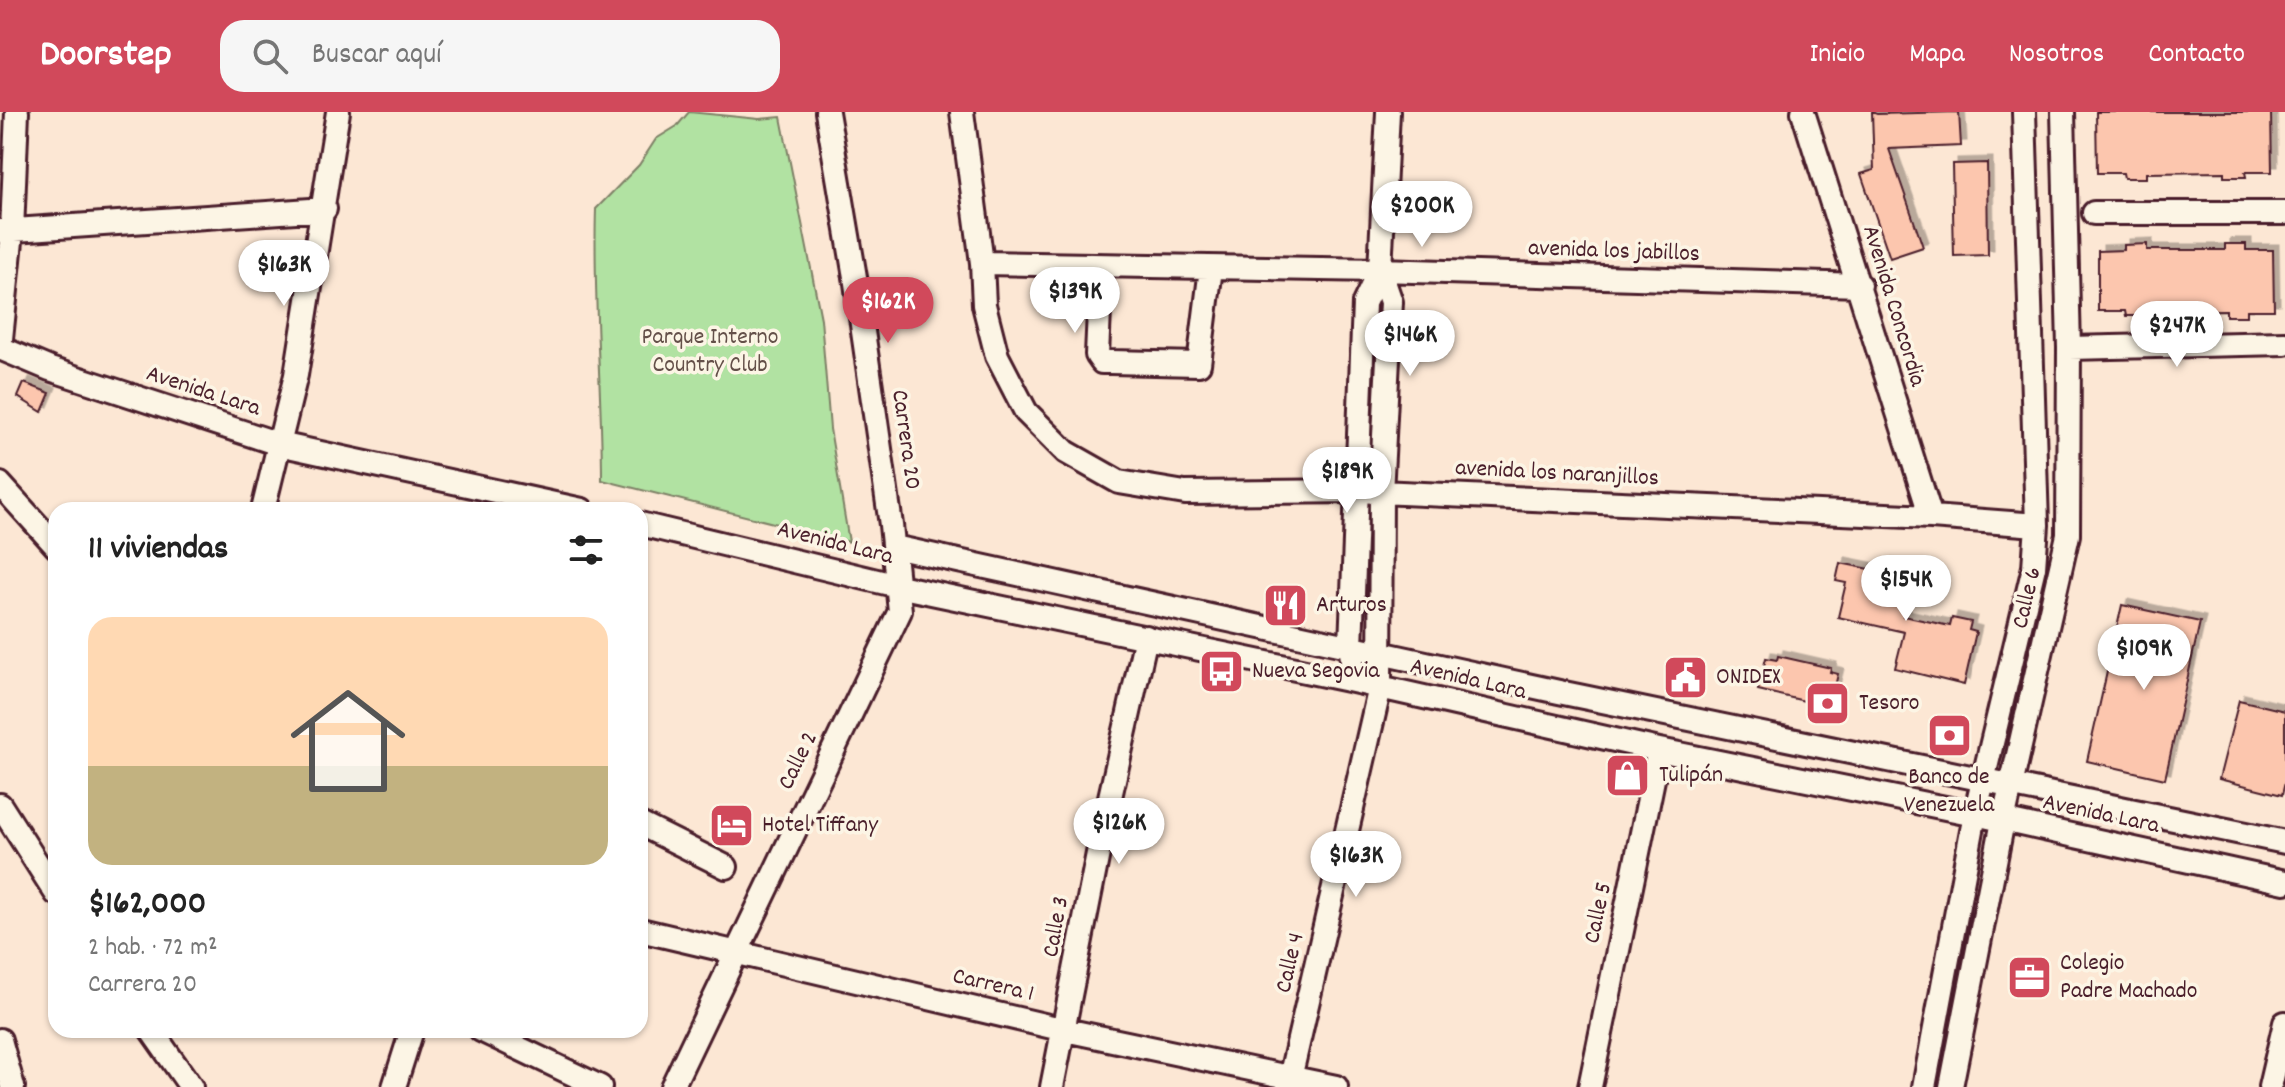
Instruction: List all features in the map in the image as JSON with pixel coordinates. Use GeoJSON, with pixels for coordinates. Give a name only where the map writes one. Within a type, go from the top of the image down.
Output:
{"type":"FeatureCollection","features":[{"type":"Feature","properties":{"kind":"street"},"geometry":{"type":"LineString","coordinates":[[0,349],[6,231],[17,112]]}},
{"type":"Feature","properties":{"kind":"street"},"geometry":{"type":"LineString","coordinates":[[265,502],[296,375],[325,209],[338,112]]}},
{"type":"Feature","properties":{"kind":"street","name":"Carrera 20"},"geometry":{"type":"LineString","coordinates":[[827,112],[856,283],[898,586]]}},
{"type":"Feature","properties":{"kind":"street","name":"avenida los naranjillos"},"geometry":{"type":"LineString","coordinates":[[962,112],[982,263],[984,305],[997,356],[1026,412],[1066,452],[1119,482],[1185,493],[1357,491],[1931,517],[2037,525]]}},
{"type":"Feature","properties":{"kind":"street"},"geometry":{"type":"LineString","coordinates":[[1353,681],[1351,646],[1364,303],[1380,270],[1388,112]]}},
{"type":"Feature","properties":{"kind":"street","name":"Avenida Concordia"},"geometry":{"type":"LineString","coordinates":[[1803,112],[1931,517]]}},
{"type":"Feature","properties":{"kind":"street"},"geometry":{"type":"LineString","coordinates":[[1924,1087],[1982,780],[2034,567],[2037,525],[2024,112]]}},
{"type":"Feature","properties":{"kind":"street","name":"Calle 6"},"geometry":{"type":"LineString","coordinates":[[1951,1087],[2003,821],[2068,535],[2069,348],[2063,112]]}},
{"type":"Feature","properties":{"kind":"street"},"geometry":{"type":"LineString","coordinates":[[6,231],[325,209]]}},
{"type":"Feature","properties":{"kind":"street"},"geometry":{"type":"LineString","coordinates":[[2094,213],[2285,213]]}},
{"type":"Feature","properties":{"kind":"street","name":"avenida los jabillos"},"geometry":{"type":"LineString","coordinates":[[982,263],[1380,270],[1860,285]]}},
{"type":"Feature","properties":{"kind":"street"},"geometry":{"type":"LineString","coordinates":[[1101,266],[1097,355],[1102,362],[1199,364],[1211,268]]}},
{"type":"Feature","properties":{"kind":"street","name":"Calle 4"},"geometry":{"type":"LineString","coordinates":[[1289,1082],[1380,687],[1381,493],[1391,302],[1380,270]]}},
{"type":"Feature","properties":{"kind":"street"},"geometry":{"type":"LineString","coordinates":[[2069,348],[2285,343]]}},
{"type":"Feature","properties":{"kind":"street","name":"Avenida Lara"},"geometry":{"type":"LineString","coordinates":[[0,349],[50,369],[279,444],[545,502]]}},
{"type":"Feature","properties":{"kind":"street"},"geometry":{"type":"LineString","coordinates":[[0,484],[48,537]]}},
{"type":"Feature","properties":{"kind":"street","name":"Avenida Lara"},"geometry":{"type":"LineString","coordinates":[[648,526],[898,586],[2285,882]]}},
{"type":"Feature","properties":{"kind":"street","name":"Avenida Lara"},"geometry":{"type":"LineString","coordinates":[[894,547],[1381,653],[2285,842]]}},
{"type":"Feature","properties":{"kind":"street","name":"Calle 2"},"geometry":{"type":"LineString","coordinates":[[672,1087],[900,611],[898,586]]}},
{"type":"Feature","properties":{"kind":"street","name":"Calle 3"},"geometry":{"type":"LineString","coordinates":[[1052,1087],[1102,833],[1146,637]]}},
{"type":"Feature","properties":{"kind":"street","name":"Calle 5"},"geometry":{"type":"LineString","coordinates":[[1590,1087],[1659,750]]}},
{"type":"Feature","properties":{"kind":"street"},"geometry":{"type":"LineString","coordinates":[[0,805],[48,880]]}},
{"type":"Feature","properties":{"kind":"street"},"geometry":{"type":"LineString","coordinates":[[648,828],[726,867]]}},
{"type":"Feature","properties":{"kind":"street","name":"Carrera 1"},"geometry":{"type":"LineString","coordinates":[[648,932],[1289,1082],[1336,1087]]}},
{"type":"Feature","properties":{"kind":"street"},"geometry":{"type":"LineString","coordinates":[[2270,1087],[2285,1023]]}},
{"type":"Feature","properties":{"kind":"street"},"geometry":{"type":"LineString","coordinates":[[157,1038],[191,1087]]}},
{"type":"Feature","properties":{"kind":"street"},"geometry":{"type":"LineString","coordinates":[[394,1087],[409,1038]]}},
{"type":"Feature","properties":{"kind":"street"},"geometry":{"type":"LineString","coordinates":[[498,1038],[600,1087]]}},
{"type":"Feature","properties":{"kind":"street"},"geometry":{"type":"LineString","coordinates":[[0,1040],[13,1087]]}},
{"type":"Feature","properties":{"kind":"green space","name":"Parque Interno Country Club"},"geometry":{"type":"Polygon","coordinates":[[[689,112],[759,119],[781,117],[821,319],[830,429],[849,542],[602,480],[596,209],[639,165],[656,139],[677,126],[689,112]]]}},
{"type":"Feature","properties":{"kind":"building"},"geometry":{"type":"Polygon","coordinates":[[[1872,112],[1959,112],[1961,146],[1889,149],[1923,247],[1890,258],[1861,174],[1874,170],[1872,112]]]}},
{"type":"Feature","properties":{"kind":"building"},"geometry":{"type":"Polygon","coordinates":[[[2096,112],[2271,112],[2272,172],[2245,172],[2246,177],[2224,177],[2224,172],[2146,173],[2146,178],[2124,178],[2123,173],[2097,173],[2096,112]]]}},
{"type":"Feature","properties":{"kind":"building"},"geometry":{"type":"Polygon","coordinates":[[[1987,163],[1988,255],[1954,256],[1952,164],[1987,163]]]}},
{"type":"Feature","properties":{"kind":"building"},"geometry":{"type":"Polygon","coordinates":[[[2147,244],[2147,250],[2225,250],[2225,244],[2246,244],[2246,250],[2273,250],[2274,310],[2247,310],[2247,316],[2226,316],[2226,310],[2148,311],[2148,316],[2126,316],[2125,311],[2098,311],[2098,251],[2124,250],[2124,245],[2147,244]]]}},
{"type":"Feature","properties":{"kind":"building"},"geometry":{"type":"Polygon","coordinates":[[[24,383],[50,393],[42,412],[18,397],[24,383]]]}},
{"type":"Feature","properties":{"kind":"building"},"geometry":{"type":"Polygon","coordinates":[[[1840,563],[1885,572],[1886,564],[1903,568],[1902,576],[1911,578],[1903,616],[1950,626],[1952,618],[1971,622],[1969,630],[1976,632],[1964,685],[1895,668],[1904,632],[1838,617],[1846,583],[1836,581],[1840,563]]]}},
{"type":"Feature","properties":{"kind":"building"},"geometry":{"type":"Polygon","coordinates":[[[2122,605],[2200,622],[2165,779],[2087,761],[2122,605]]]}},
{"type":"Feature","properties":{"kind":"building"},"geometry":{"type":"Polygon","coordinates":[[[1778,656],[1831,668],[1830,672],[1838,674],[1830,707],[1758,690],[1766,658],[1777,660],[1778,656]]]}},
{"type":"Feature","properties":{"kind":"building"},"geometry":{"type":"Polygon","coordinates":[[[2239,700],[2285,711],[2285,782],[2282,795],[2219,779],[2239,700]]]}},
{"type":"Feature","properties":{"kind":"place","name":"Arturos"},"geometry":{"type":"Point","coordinates":[1285,606]}},
{"type":"Feature","properties":{"kind":"place","name":"Nueva Segovia"},"geometry":{"type":"Point","coordinates":[1221,672]}},
{"type":"Feature","properties":{"kind":"place","name":"ONIDEX"},"geometry":{"type":"Point","coordinates":[1685,678]}},
{"type":"Feature","properties":{"kind":"place","name":"Tesoro"},"geometry":{"type":"Point","coordinates":[1828,704]}},
{"type":"Feature","properties":{"kind":"place","name":"Banco de Venezuela"},"geometry":{"type":"Point","coordinates":[1949,736]}},
{"type":"Feature","properties":{"kind":"place","name":"Tulipán"},"geometry":{"type":"Point","coordinates":[1628,776]}},
{"type":"Feature","properties":{"kind":"place","name":"Hotel Tiffany"},"geometry":{"type":"Point","coordinates":[731,826]}},
{"type":"Feature","properties":{"kind":"place","name":"Colegio Padre Machado"},"geometry":{"type":"Point","coordinates":[2029,978]}}]}
